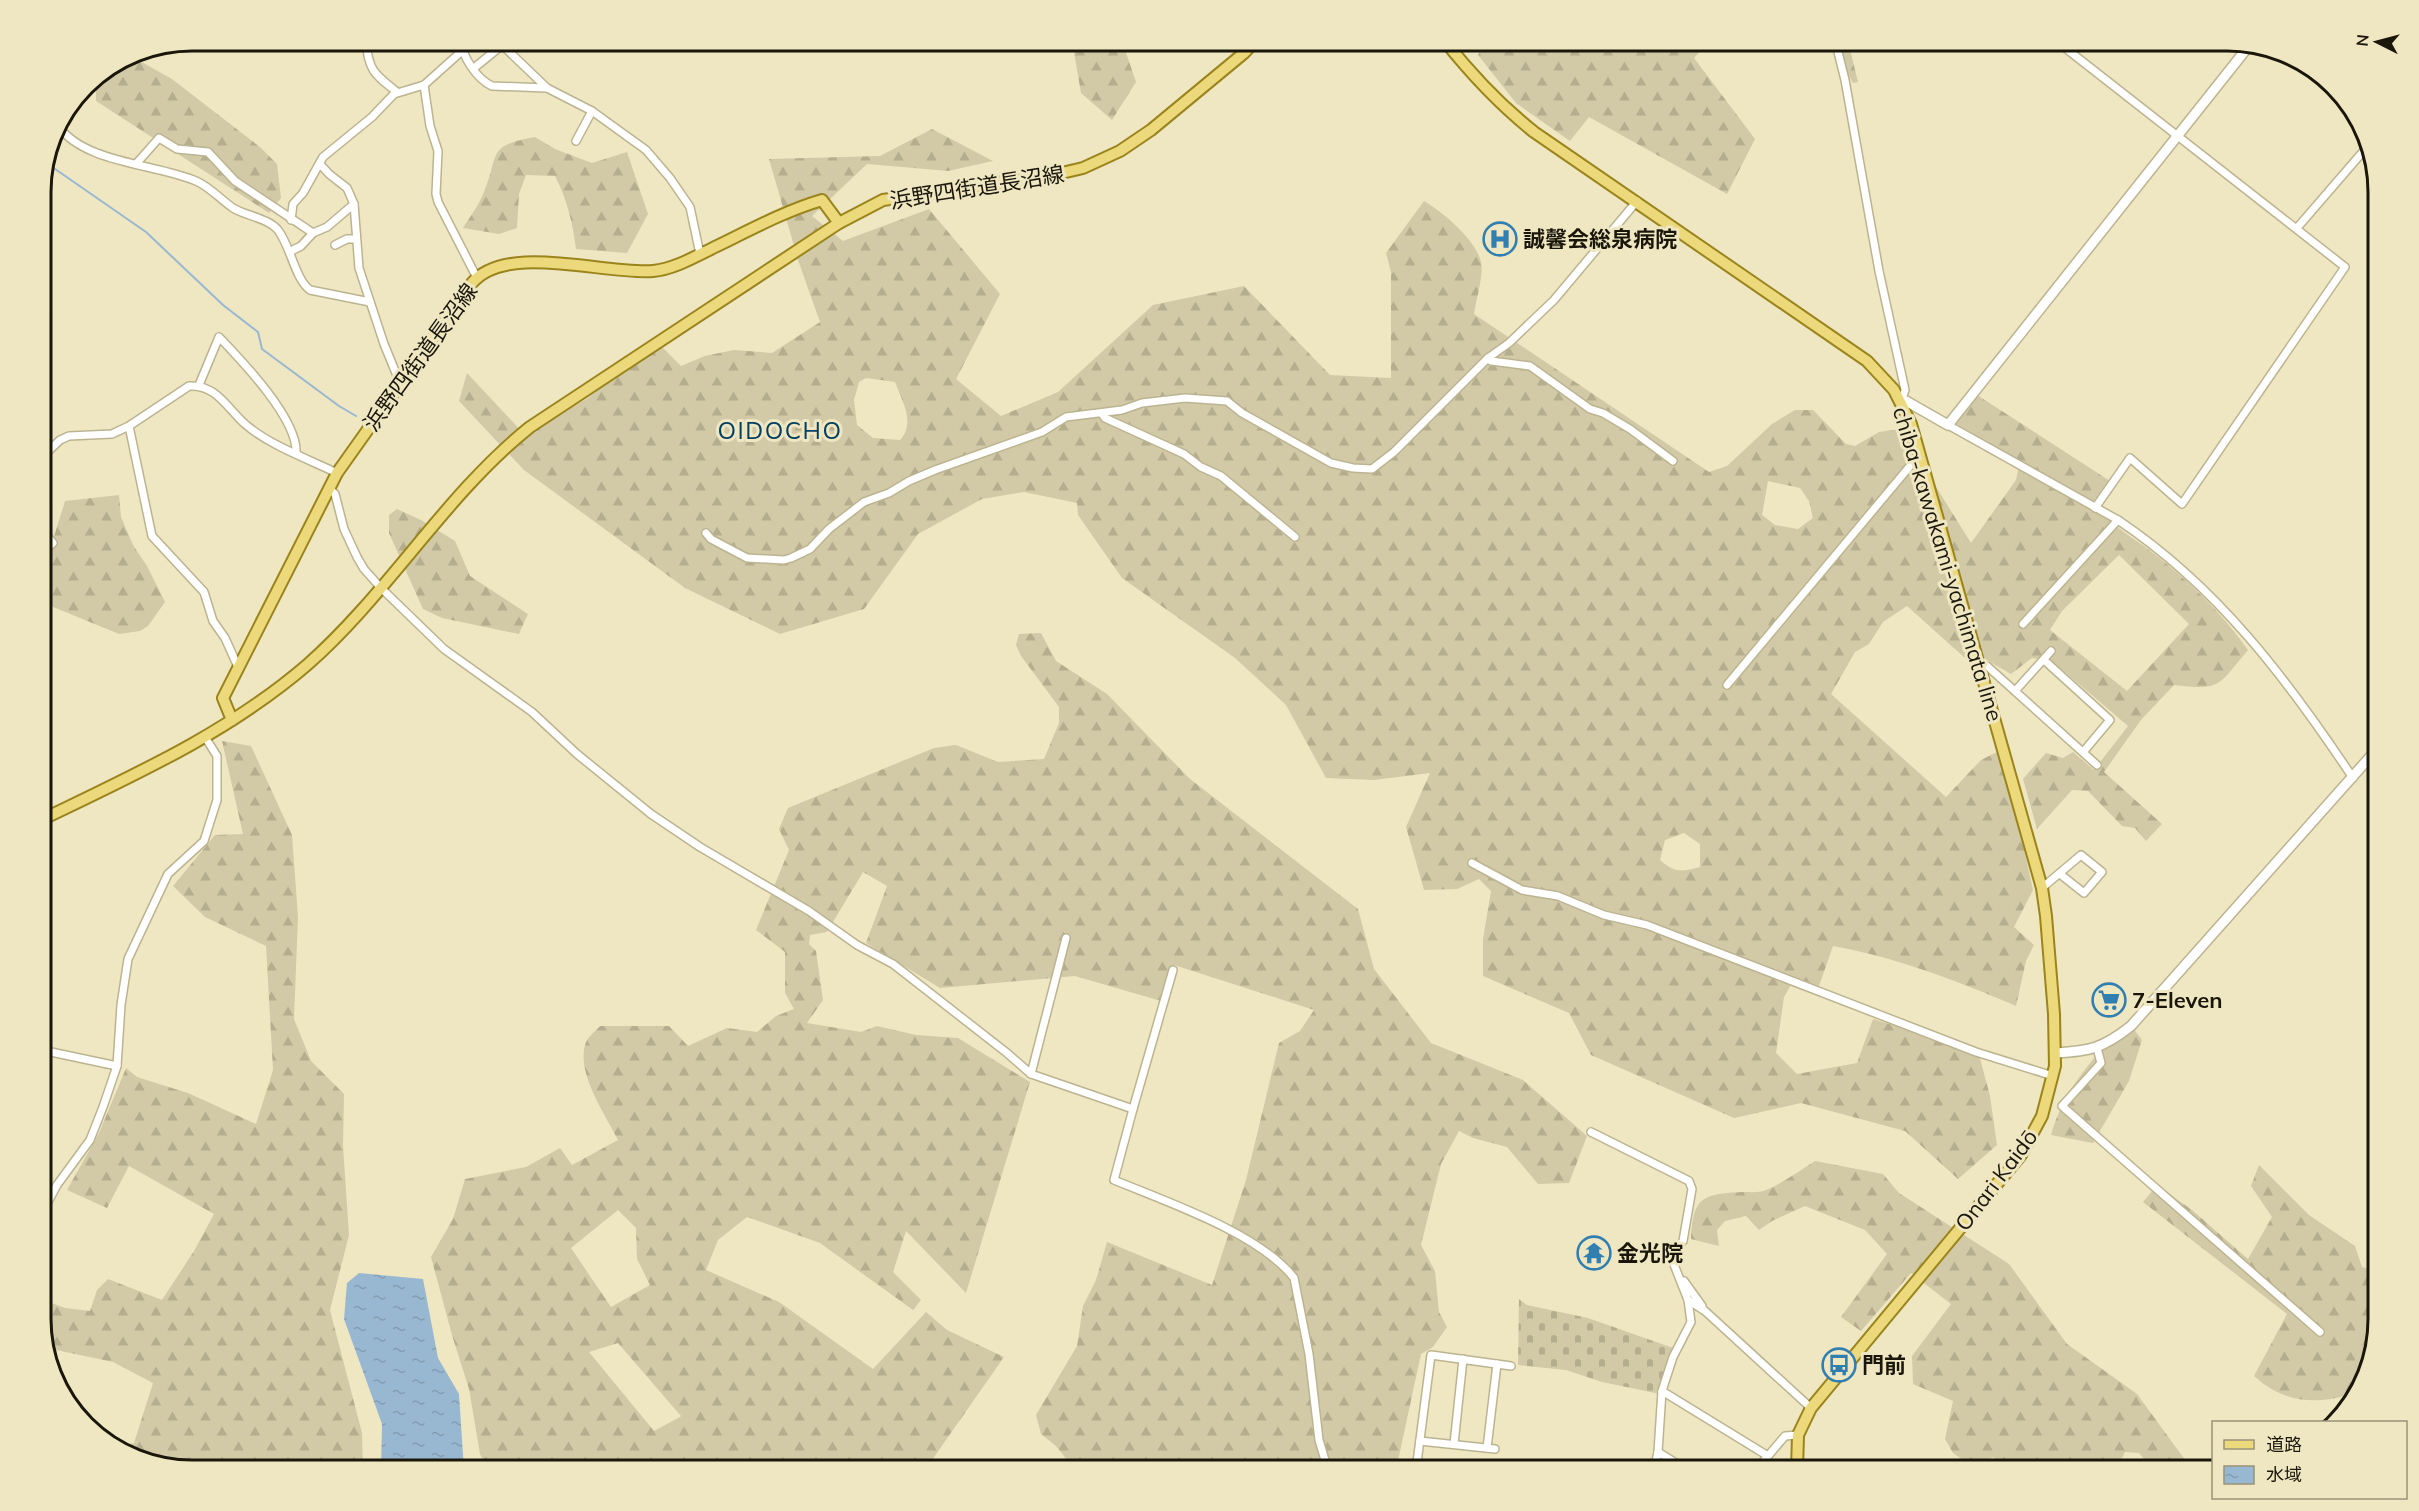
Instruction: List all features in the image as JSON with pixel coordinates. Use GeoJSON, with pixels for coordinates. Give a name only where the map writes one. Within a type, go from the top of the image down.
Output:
{"type":"FeatureCollection","features":[{"type":"Feature","properties":{"kind":"main road","name":"浜野四街道長沼線"},"geometry":{"type":"LineString","coordinates":[[51,815],[164,760],[261,701],[308,664],[366,606],[432,527],[510,443],[530,426],[839,223],[883,200],[1032,180],[1068,173],[1100,161],[1151,130],[1246,51]]}},
{"type":"Feature","properties":{"kind":"main road","name":"chiba-kawakami-yachimata line"},"geometry":{"type":"LineString","coordinates":[[1453,51],[1467,69],[1519,119],[1867,361],[1894,390],[1911,424],[1920,454],[2042,888],[2053,990],[2056,1053]]}},
{"type":"Feature","properties":{"kind":"main road","name":"浜野四街道長沼線"},"geometry":{"type":"LineString","coordinates":[[232,720],[223,698],[336,473],[482,273],[498,267],[551,262],[656,271],[699,254],[792,209],[822,200],[839,223]]}},
{"type":"Feature","properties":{"kind":"main road","name":"Onari Kaidō"},"geometry":{"type":"LineString","coordinates":[[1798,1435],[1811,1408],[2020,1155],[2042,1116],[2053,1076],[2056,1053]]}},
{"type":"Feature","properties":{"kind":"main road"},"geometry":{"type":"LineString","coordinates":[[1797,1460],[1798,1435]]}},
{"type":"Feature","properties":{"kind":"street"},"geometry":{"type":"LineString","coordinates":[[367,51],[367,60],[378,77],[397,92]]}},
{"type":"Feature","properties":{"kind":"street"},"geometry":{"type":"LineString","coordinates":[[291,219],[293,204],[303,193],[323,157],[372,117],[397,92],[424,85],[462,51],[482,80],[492,86],[547,88]]}},
{"type":"Feature","properties":{"kind":"street"},"geometry":{"type":"LineString","coordinates":[[474,68],[491,51]]}},
{"type":"Feature","properties":{"kind":"street"},"geometry":{"type":"LineString","coordinates":[[508,51],[547,88],[592,111],[646,150],[670,178],[690,207],[699,254]]}},
{"type":"Feature","properties":{"kind":"street"},"geometry":{"type":"LineString","coordinates":[[1838,51],[1890,327],[1905,390],[1901,402],[1906,401],[2118,520],[2143,537],[2212,598],[2244,630],[2306,708],[2353,778]]}},
{"type":"Feature","properties":{"kind":"street"},"geometry":{"type":"LineString","coordinates":[[2069,51],[2345,267],[2182,504],[2130,458],[2095,508]]}},
{"type":"Feature","properties":{"kind":"street"},"geometry":{"type":"LineString","coordinates":[[1948,425],[2244,52]]}},
{"type":"Feature","properties":{"kind":"street"},"geometry":{"type":"LineString","coordinates":[[424,85],[430,126],[438,151],[438,202],[477,278]]}},
{"type":"Feature","properties":{"kind":"street"},"geometry":{"type":"LineString","coordinates":[[576,141],[592,111]]}},
{"type":"Feature","properties":{"kind":"street"},"geometry":{"type":"LineString","coordinates":[[64,134],[90,150],[188,178],[206,186],[234,208],[276,227],[291,251],[303,284],[310,290],[370,302]]}},
{"type":"Feature","properties":{"kind":"street"},"geometry":{"type":"LineString","coordinates":[[136,164],[159,138],[177,149],[208,152],[235,181],[313,233]]}},
{"type":"Feature","properties":{"kind":"street"},"geometry":{"type":"LineString","coordinates":[[2296,228],[2362,153]]}},
{"type":"Feature","properties":{"kind":"street"},"geometry":{"type":"LineString","coordinates":[[320,164],[347,188],[354,204],[359,268],[384,344],[400,383]]}},
{"type":"Feature","properties":{"kind":"street"},"geometry":{"type":"LineString","coordinates":[[706,533],[711,539],[747,558],[784,560],[810,549],[829,529],[864,502],[889,493],[909,480],[1042,432],[1066,417],[1102,414],[1142,403],[1185,398],[1227,401],[1242,413],[1330,463],[1372,469],[1394,452],[1488,358],[1509,343],[1554,300],[1637,201]]}},
{"type":"Feature","properties":{"kind":"street"},"geometry":{"type":"LineString","coordinates":[[291,251],[301,246],[313,233],[327,227],[354,204]]}},
{"type":"Feature","properties":{"kind":"street"},"geometry":{"type":"LineString","coordinates":[[335,245],[347,239],[356,239]]}},
{"type":"Feature","properties":{"kind":"street"},"geometry":{"type":"LineString","coordinates":[[199,385],[219,337],[239,357],[274,402],[295,436],[296,454]]}},
{"type":"Feature","properties":{"kind":"street"},"geometry":{"type":"LineString","coordinates":[[1488,358],[1491,361],[1530,366],[1590,409],[1603,413],[1630,429],[1673,461]]}},
{"type":"Feature","properties":{"kind":"street"},"geometry":{"type":"LineString","coordinates":[[51,449],[60,440],[69,436],[112,434],[129,426],[189,386],[199,385],[213,391],[256,432],[336,473]]}},
{"type":"Feature","properties":{"kind":"street"},"geometry":{"type":"LineString","coordinates":[[1102,414],[1105,418],[1184,454],[1201,467],[1221,476],[1295,537]]}},
{"type":"Feature","properties":{"kind":"street"},"geometry":{"type":"LineString","coordinates":[[129,426],[152,536],[204,591],[213,621],[225,638],[238,667]]}},
{"type":"Feature","properties":{"kind":"street"},"geometry":{"type":"LineString","coordinates":[[1727,685],[1920,454]]}},
{"type":"Feature","properties":{"kind":"street"},"geometry":{"type":"LineString","coordinates":[[329,488],[335,494],[344,529],[357,556],[381,588],[437,643],[532,712],[577,754],[651,814],[682,837],[809,911],[858,945],[893,964],[1008,1053],[1031,1074],[1133,1109]]}},
{"type":"Feature","properties":{"kind":"street"},"geometry":{"type":"LineString","coordinates":[[2023,624],[2118,520]]}},
{"type":"Feature","properties":{"kind":"street"},"geometry":{"type":"LineString","coordinates":[[2015,690],[2051,651]]}},
{"type":"Feature","properties":{"kind":"street"},"geometry":{"type":"LineString","coordinates":[[2044,660],[2110,720],[2084,751]]}},
{"type":"Feature","properties":{"kind":"street"},"geometry":{"type":"LineString","coordinates":[[1979,664],[1987,666],[2097,765]]}},
{"type":"Feature","properties":{"kind":"street"},"geometry":{"type":"LineString","coordinates":[[51,1196],[90,1140],[117,1066],[121,1005],[128,959],[168,874],[204,841],[217,800],[217,756],[205,737]]}},
{"type":"Feature","properties":{"kind":"street"},"geometry":{"type":"LineString","coordinates":[[2056,1053],[2082,1052],[2097,1048],[2109,1043],[2131,1026],[2368,761]]}},
{"type":"Feature","properties":{"kind":"street"},"geometry":{"type":"LineString","coordinates":[[2042,888],[2081,855],[2102,872],[2084,893],[2060,874]]}},
{"type":"Feature","properties":{"kind":"street"},"geometry":{"type":"LineString","coordinates":[[1472,863],[1522,890],[1558,896],[1604,915],[1647,925],[1965,1048],[2053,1076]]}},
{"type":"Feature","properties":{"kind":"street"},"geometry":{"type":"LineString","coordinates":[[1031,1074],[1066,938]]}},
{"type":"Feature","properties":{"kind":"street"},"geometry":{"type":"LineString","coordinates":[[1173,970],[1114,1180],[1243,1236],[1288,1270],[1294,1278],[1309,1354],[1319,1440],[1325,1460]]}},
{"type":"Feature","properties":{"kind":"street"},"geometry":{"type":"LineString","coordinates":[[2097,1048],[2101,1063],[2062,1106],[2320,1332]]}},
{"type":"Feature","properties":{"kind":"street"},"geometry":{"type":"LineString","coordinates":[[51,1052],[117,1066]]}},
{"type":"Feature","properties":{"kind":"street"},"geometry":{"type":"LineString","coordinates":[[1591,1132],[1689,1181],[1692,1189],[1683,1241],[1671,1257],[1688,1300],[1691,1322],[1673,1358],[1662,1390],[1656,1460]]}},
{"type":"Feature","properties":{"kind":"street"},"geometry":{"type":"LineString","coordinates":[[1680,1276],[1705,1311]]}},
{"type":"Feature","properties":{"kind":"street"},"geometry":{"type":"LineString","coordinates":[[1688,1300],[1705,1311],[1811,1408]]}},
{"type":"Feature","properties":{"kind":"street"},"geometry":{"type":"LineString","coordinates":[[1417,1460],[1431,1355],[1511,1365]]}},
{"type":"Feature","properties":{"kind":"street"},"geometry":{"type":"LineString","coordinates":[[1454,1444],[1463,1359]]}},
{"type":"Feature","properties":{"kind":"street"},"geometry":{"type":"LineString","coordinates":[[1420,1441],[1491,1448],[1497,1364]]}},
{"type":"Feature","properties":{"kind":"street"},"geometry":{"type":"LineString","coordinates":[[1662,1390],[1768,1456]]}},
{"type":"Feature","properties":{"kind":"street"},"geometry":{"type":"LineString","coordinates":[[1765,1460],[1785,1436],[1798,1435]]}},
{"type":"Feature","properties":{"kind":"street"},"geometry":{"type":"LineString","coordinates":[[1658,1452],[1671,1460]]}},
{"type":"Feature","properties":{"kind":"green space"},"geometry":{"type":"Polygon","coordinates":[[[1074,51],[1125,51],[1136,82],[1112,120],[1081,93],[1074,51]]]}},
{"type":"Feature","properties":{"kind":"green space"},"geometry":{"type":"Polygon","coordinates":[[[1480,51],[1701,51],[1694,58],[1755,139],[1727,194],[1589,117],[1570,141],[1516,103],[1478,55],[1480,51]]]}},
{"type":"Feature","properties":{"kind":"green space"},"geometry":{"type":"Polygon","coordinates":[[[1835,51],[1850,51],[1858,82],[1853,83],[1835,51]]]}},
{"type":"Feature","properties":{"kind":"green space"},"geometry":{"type":"Polygon","coordinates":[[[140,61],[172,79],[261,148],[277,164],[281,198],[269,213],[96,101],[96,89],[121,70],[140,61]]]}},
{"type":"Feature","properties":{"kind":"green space"},"geometry":{"type":"Polygon","coordinates":[[[932,129],[993,161],[948,171],[867,164],[812,216],[843,241],[929,209],[1000,294],[956,379],[1001,416],[1058,392],[1153,305],[1244,286],[1330,375],[1391,378],[1391,272],[1386,253],[1424,201],[1458,227],[1478,254],[1481,273],[1474,314],[1709,472],[1727,466],[1772,424],[1795,410],[1813,410],[1846,444],[1855,446],[1879,432],[1900,429],[1971,543],[2016,480],[2020,461],[1953,422],[1977,395],[2110,481],[2094,501],[2099,509],[2113,523],[2192,586],[2216,610],[2248,650],[2218,683],[2202,687],[2174,685],[2141,720],[2104,772],[2162,824],[2146,841],[2135,828],[2122,826],[2088,791],[2072,790],[2037,829],[2023,779],[2046,753],[2063,758],[2073,752],[2094,770],[2128,726],[2052,661],[2032,658],[2011,674],[1983,658],[1965,658],[1907,606],[1883,622],[1869,644],[1855,652],[1831,694],[1946,797],[1981,760],[1999,751],[2033,890],[2014,927],[2034,945],[2026,961],[2016,1006],[1926,971],[1833,946],[1819,986],[1795,978],[1784,997],[1776,1053],[1797,1074],[1857,1063],[1873,1019],[1978,1051],[1990,1096],[1997,1145],[1958,1179],[1905,1131],[1801,1103],[1734,1118],[1591,1055],[1569,1013],[1483,976],[1483,939],[1491,891],[1479,879],[1457,889],[1424,890],[1406,827],[1430,773],[1374,780],[1326,778],[1286,705],[1235,658],[1122,578],[1078,515],[1077,503],[1024,492],[982,499],[918,534],[864,609],[780,634],[685,588],[524,470],[459,401],[467,373],[525,435],[588,398],[657,342],[681,366],[705,356],[734,350],[772,353],[820,322],[799,263],[769,159],[880,156],[932,129]],[[866,378],[859,382],[854,400],[857,425],[873,438],[900,440],[905,433],[907,419],[895,382],[866,378]],[[1768,481],[1762,515],[1775,525],[1798,529],[1813,518],[1809,501],[1800,488],[1768,481]],[[2119,555],[2062,611],[2050,630],[2127,691],[2189,624],[2119,555]],[[1684,833],[1665,840],[1660,860],[1665,864],[1678,870],[1700,867],[1700,844],[1684,833]]]}},
{"type":"Feature","properties":{"kind":"green space"},"geometry":{"type":"Polygon","coordinates":[[[535,137],[555,149],[592,163],[627,152],[648,214],[627,253],[576,249],[569,212],[555,176],[526,175],[519,194],[517,228],[499,234],[463,228],[482,197],[497,153],[509,144],[535,137]]]}},
{"type":"Feature","properties":{"kind":"green space"},"geometry":{"type":"Polygon","coordinates":[[[119,495],[121,517],[133,545],[147,566],[165,602],[148,626],[140,631],[119,634],[51,606],[51,543],[65,501],[119,495]]]}},
{"type":"Feature","properties":{"kind":"green space"},"geometry":{"type":"Polygon","coordinates":[[[397,509],[421,520],[455,541],[470,576],[528,614],[519,634],[442,618],[423,609],[389,533],[389,515],[397,509]]]}},
{"type":"Feature","properties":{"kind":"green space"},"geometry":{"type":"Polygon","coordinates":[[[1041,633],[1056,661],[1107,694],[1190,779],[1358,909],[1374,969],[1431,1043],[1523,1080],[1587,1136],[1569,1183],[1538,1184],[1507,1147],[1473,1138],[1459,1131],[1441,1164],[1421,1245],[1435,1271],[1439,1312],[1447,1327],[1433,1347],[1421,1354],[1398,1460],[1067,1460],[1056,1446],[1041,1434],[1036,1415],[1077,1346],[1083,1306],[1096,1280],[1107,1242],[1212,1285],[1246,1180],[1279,1043],[1300,1031],[1314,1010],[1174,965],[1161,1001],[1075,976],[940,988],[866,943],[887,886],[863,872],[827,932],[810,935],[809,944],[816,951],[823,1000],[807,1023],[861,1032],[877,1026],[916,1035],[958,1038],[1030,1082],[966,1293],[906,1231],[893,1272],[921,1300],[913,1310],[820,1243],[747,1217],[718,1240],[706,1270],[779,1302],[873,1369],[926,1312],[947,1330],[1004,1357],[932,1460],[483,1460],[469,1389],[431,1257],[453,1219],[465,1179],[526,1167],[560,1148],[572,1165],[618,1140],[592,1091],[584,1064],[587,1040],[600,1026],[669,1026],[688,1046],[727,1028],[757,1032],[776,1016],[794,1009],[785,993],[785,952],[756,930],[789,850],[779,829],[788,808],[934,748],[956,745],[998,762],[1044,759],[1059,723],[1059,707],[1021,656],[1016,645],[1019,634],[1041,633]],[[618,1210],[571,1248],[611,1307],[650,1285],[637,1259],[636,1228],[618,1210]],[[618,1343],[589,1352],[654,1431],[681,1416],[618,1343]]]}},
{"type":"Feature","properties":{"kind":"green space"},"geometry":{"type":"Polygon","coordinates":[[[222,741],[251,746],[292,835],[298,917],[294,1019],[311,1061],[344,1094],[343,1146],[349,1235],[330,1310],[362,1433],[363,1460],[192,1460],[147,1453],[129,1444],[134,1443],[153,1383],[113,1362],[55,1350],[54,1347],[51,1303],[65,1308],[90,1311],[97,1290],[108,1279],[162,1300],[194,1251],[214,1214],[129,1166],[107,1208],[67,1190],[99,1133],[126,1068],[137,1077],[188,1093],[256,1124],[273,1070],[266,946],[205,917],[173,886],[215,835],[243,834],[222,741]]]}},
{"type":"Feature","properties":{"kind":"green space"},"geometry":{"type":"Polygon","coordinates":[[[2133,1028],[2142,1040],[2129,1081],[2093,1143],[2051,1135],[2070,1090],[2087,1067],[2118,1029],[2133,1028]]]}},
{"type":"Feature","properties":{"kind":"green space"},"geometry":{"type":"Polygon","coordinates":[[[1815,1161],[1883,1174],[1899,1193],[2009,1264],[2067,1344],[2137,1394],[2185,1460],[2145,1460],[2139,1453],[2125,1452],[2121,1460],[1994,1460],[1994,1457],[1987,1460],[1963,1460],[1953,1453],[1945,1439],[1953,1401],[1913,1384],[1912,1356],[1951,1304],[1911,1273],[1861,1331],[1841,1317],[1887,1254],[1865,1230],[1805,1206],[1772,1221],[1759,1230],[1746,1216],[1725,1221],[1717,1230],[1719,1246],[1691,1239],[1694,1214],[1702,1200],[1718,1194],[1764,1191],[1815,1161]]]}},
{"type":"Feature","properties":{"kind":"green space"},"geometry":{"type":"Polygon","coordinates":[[[2259,1165],[2309,1215],[2355,1246],[2362,1267],[2368,1269],[2367,1337],[2357,1373],[2344,1396],[2315,1400],[2290,1397],[2254,1376],[2287,1314],[2143,1202],[2157,1185],[2192,1210],[2248,1259],[2272,1217],[2251,1186],[2259,1165]]]}},
{"type":"Feature","properties":{"kind":"green space"},"geometry":{"type":"Polygon","coordinates":[[[1519,1299],[1527,1305],[1588,1318],[1676,1349],[1660,1394],[1602,1382],[1566,1370],[1518,1365],[1519,1299]]]}},
{"type":"Feature","properties":{"kind":"water"},"geometry":{"type":"Polygon","coordinates":[[[359,1273],[423,1279],[438,1358],[459,1394],[463,1460],[381,1460],[382,1424],[344,1319],[347,1283],[359,1273]]]}},
{"type":"Feature","properties":{"kind":"waterway"},"geometry":{"type":"LineString","coordinates":[[53,168],[146,232],[223,305],[258,332],[262,349],[356,416]]}},
{"type":"Feature","properties":{"kind":"place","name":"誠馨会総泉病院"},"geometry":{"type":"Point","coordinates":[1500,239]}},
{"type":"Feature","properties":{"kind":"place","name":"7-Eleven"},"geometry":{"type":"Point","coordinates":[2109,1000]}},
{"type":"Feature","properties":{"kind":"place","name":"金光院"},"geometry":{"type":"Point","coordinates":[1594,1253]}},
{"type":"Feature","properties":{"kind":"place","name":"門前"},"geometry":{"type":"Point","coordinates":[1839,1365]}},
{"type":"Feature","properties":{"kind":"district","name":"OIDOCHO"},"geometry":{"type":"Point","coordinates":[780,431]}}]}
